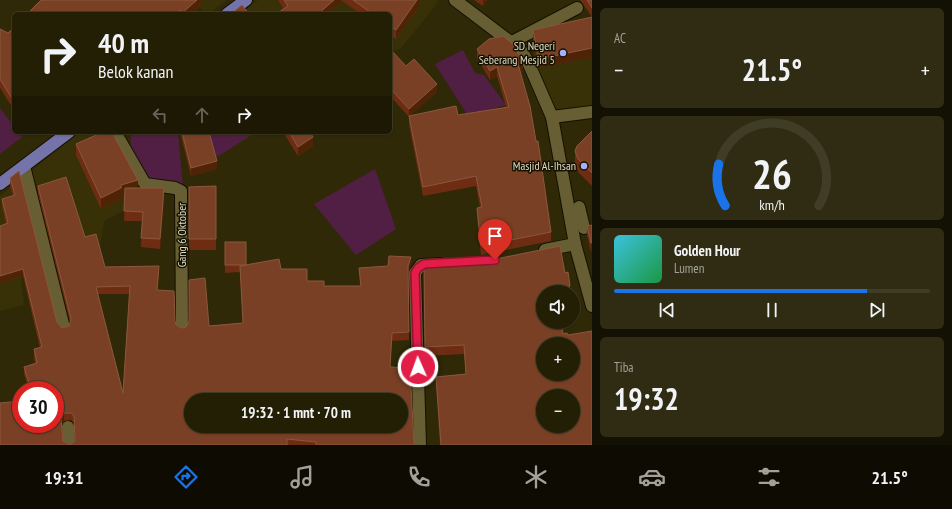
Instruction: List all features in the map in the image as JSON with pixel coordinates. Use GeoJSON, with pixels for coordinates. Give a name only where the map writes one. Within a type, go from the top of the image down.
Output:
{"type":"FeatureCollection","features":[{"type":"Feature","properties":{"kind":"main road"},"geometry":{"type":"LineString","coordinates":[[230,12],[246,0]]}},
{"type":"Feature","properties":{"kind":"main road"},"geometry":{"type":"LineString","coordinates":[[0,184],[66,134]]}},
{"type":"Feature","properties":{"kind":"street"},"geometry":{"type":"LineString","coordinates":[[455,0],[522,50],[552,117],[583,228]]}},
{"type":"Feature","properties":{"kind":"street"},"geometry":{"type":"LineString","coordinates":[[512,42],[576,8]]}},
{"type":"Feature","properties":{"kind":"street"},"geometry":{"type":"LineString","coordinates":[[552,117],[592,112]]}},
{"type":"Feature","properties":{"kind":"street","name":"Gang 6 Oktober"},"geometry":{"type":"LineString","coordinates":[[117,134],[145,184],[175,188],[181,191],[182,328]]}},
{"type":"Feature","properties":{"kind":"street"},"geometry":{"type":"LineString","coordinates":[[24,166],[64,328]]}},
{"type":"Feature","properties":{"kind":"street"},"geometry":{"type":"LineString","coordinates":[[579,207],[583,228],[575,244],[592,306]]}},
{"type":"Feature","properties":{"kind":"street"},"geometry":{"type":"LineString","coordinates":[[536,252],[575,244]]}},
{"type":"Feature","properties":{"kind":"street"},"geometry":{"type":"LineString","coordinates":[[420,445],[415,273],[418,268],[424,264],[454,263]]}},
{"type":"Feature","properties":{"kind":"street"},"geometry":{"type":"LineString","coordinates":[[68,427],[69,445]]}},
{"type":"Feature","properties":{"kind":"shaded area"},"geometry":{"type":"Polygon","coordinates":[[[194,0],[227,0],[211,12],[203,12],[194,0]]]}},
{"type":"Feature","properties":{"kind":"shaded area"},"geometry":{"type":"Polygon","coordinates":[[[258,0],[438,0],[433,9],[401,48],[392,52],[392,12],[243,12],[258,0]]]}},
{"type":"Feature","properties":{"kind":"shaded area","name":"SD Negeri Seberang Mesjid 5"},"geometry":{"type":"Polygon","coordinates":[[[592,23],[592,108],[555,110],[537,69],[530,37],[592,23]]]}},
{"type":"Feature","properties":{"kind":"shaded area"},"geometry":{"type":"Polygon","coordinates":[[[463,50],[475,73],[484,75],[506,105],[468,116],[435,64],[463,50]]]}},
{"type":"Feature","properties":{"kind":"shaded area"},"geometry":{"type":"Polygon","coordinates":[[[0,108],[12,123],[12,134],[20,134],[22,137],[0,154],[0,108]]]}},
{"type":"Feature","properties":{"kind":"shaded area"},"geometry":{"type":"Polygon","coordinates":[[[78,134],[120,134],[119,135],[144,200],[104,221],[96,270],[53,283],[21,276],[24,305],[0,311],[0,196],[78,134]]]}},
{"type":"Feature","properties":{"kind":"shaded area"},"geometry":{"type":"Polygon","coordinates":[[[131,134],[178,134],[183,187],[149,180],[130,158],[131,134]]]}},
{"type":"Feature","properties":{"kind":"shaded area"},"geometry":{"type":"Polygon","coordinates":[[[208,134],[252,134],[217,157],[212,152],[208,134]]]}},
{"type":"Feature","properties":{"kind":"shaded area"},"geometry":{"type":"Polygon","coordinates":[[[375,169],[396,229],[356,255],[314,204],[375,169]]]}},
{"type":"Feature","properties":{"kind":"building"},"geometry":{"type":"Polygon","coordinates":[[[41,0],[197,0],[183,12],[180,10],[178,12],[29,12],[41,0]]]}},
{"type":"Feature","properties":{"kind":"building"},"geometry":{"type":"Polygon","coordinates":[[[284,0],[334,0],[320,12],[279,12],[288,6],[284,0]]]}},
{"type":"Feature","properties":{"kind":"building"},"geometry":{"type":"Polygon","coordinates":[[[353,0],[417,0],[396,30],[392,27],[392,12],[370,12],[353,0]]]}},
{"type":"Feature","properties":{"kind":"building"},"geometry":{"type":"Polygon","coordinates":[[[587,0],[592,0],[592,8],[587,0]]]}},
{"type":"Feature","properties":{"kind":"building"},"geometry":{"type":"Polygon","coordinates":[[[242,5],[247,12],[233,12],[242,5]]]}},
{"type":"Feature","properties":{"kind":"building"},"geometry":{"type":"Polygon","coordinates":[[[592,17],[592,48],[539,59],[533,30],[592,17]]]}},
{"type":"Feature","properties":{"kind":"building"},"geometry":{"type":"Polygon","coordinates":[[[0,29],[8,33],[12,29],[12,99],[0,79],[0,29]]]}},
{"type":"Feature","properties":{"kind":"building"},"geometry":{"type":"Polygon","coordinates":[[[503,36],[513,44],[523,63],[518,64],[530,106],[536,141],[538,141],[551,232],[481,246],[477,208],[482,207],[476,176],[423,187],[409,116],[456,106],[458,115],[509,107],[497,67],[490,71],[477,49],[489,39],[503,36]]]}},
{"type":"Feature","properties":{"kind":"building"},"geometry":{"type":"Polygon","coordinates":[[[392,51],[406,66],[414,59],[437,84],[409,109],[392,90],[392,51]]]}},
{"type":"Feature","properties":{"kind":"building"},"geometry":{"type":"Polygon","coordinates":[[[592,131],[592,173],[578,159],[575,151],[577,146],[592,131]]]}},
{"type":"Feature","properties":{"kind":"building"},"geometry":{"type":"Polygon","coordinates":[[[98,134],[113,134],[138,180],[121,185],[121,188],[101,198],[76,144],[98,134]]]}},
{"type":"Feature","properties":{"kind":"building"},"geometry":{"type":"Polygon","coordinates":[[[182,134],[210,134],[217,161],[191,168],[182,134]]]}},
{"type":"Feature","properties":{"kind":"building"},"geometry":{"type":"Polygon","coordinates":[[[290,134],[311,134],[313,137],[298,147],[290,134]]]}},
{"type":"Feature","properties":{"kind":"building"},"geometry":{"type":"Polygon","coordinates":[[[19,171],[57,322],[62,328],[69,326],[71,319],[38,186],[66,177],[85,237],[96,234],[105,267],[159,266],[157,290],[174,291],[175,321],[176,325],[182,328],[186,327],[189,321],[189,280],[205,278],[209,326],[243,323],[240,266],[279,259],[281,269],[307,269],[307,281],[324,281],[324,286],[361,286],[359,268],[388,266],[389,256],[411,257],[408,266],[409,332],[392,333],[390,367],[410,368],[414,445],[316,445],[316,442],[287,439],[287,445],[70,445],[75,441],[74,416],[71,413],[64,413],[64,381],[28,381],[24,367],[37,363],[34,349],[42,347],[23,269],[0,276],[0,226],[8,223],[2,199],[15,195],[10,178],[19,171]],[[130,286],[96,287],[123,393],[130,286]]]}},
{"type":"Feature","properties":{"kind":"building"},"geometry":{"type":"Polygon","coordinates":[[[216,186],[216,239],[189,239],[189,187],[216,186]]]}},
{"type":"Feature","properties":{"kind":"building"},"geometry":{"type":"Polygon","coordinates":[[[125,188],[164,188],[160,239],[141,238],[143,212],[124,211],[125,188]]]}},
{"type":"Feature","properties":{"kind":"building"},"geometry":{"type":"Polygon","coordinates":[[[592,225],[592,243],[591,243],[587,226],[592,225]]]}},
{"type":"Feature","properties":{"kind":"building"},"geometry":{"type":"Polygon","coordinates":[[[225,242],[246,242],[246,265],[225,265],[225,242]]]}},
{"type":"Feature","properties":{"kind":"building"},"geometry":{"type":"Polygon","coordinates":[[[560,246],[565,273],[568,272],[570,285],[536,285],[536,329],[563,329],[563,334],[567,333],[568,335],[592,331],[592,445],[441,445],[436,377],[466,374],[464,345],[425,347],[424,265],[426,263],[486,261],[560,246]]]}},
{"type":"Feature","properties":{"kind":"building"},"geometry":{"type":"Polygon","coordinates":[[[12,402],[12,433],[62,433],[63,441],[70,445],[0,445],[0,403],[12,402]]]}},
{"type":"Feature","properties":{"kind":"place","name":"SD Negeri Seberang Mesjid 5"},"geometry":{"type":"Point","coordinates":[563,53]}},
{"type":"Feature","properties":{"kind":"place","name":"Masjid Al-Ihsan"},"geometry":{"type":"Point","coordinates":[584,166]}},
{"type":"Feature","properties":{"kind":"route"},"geometry":{"type":"LineString","coordinates":[[418,367],[415,273],[418,268],[424,264],[485,262],[495,260]]}}]}
